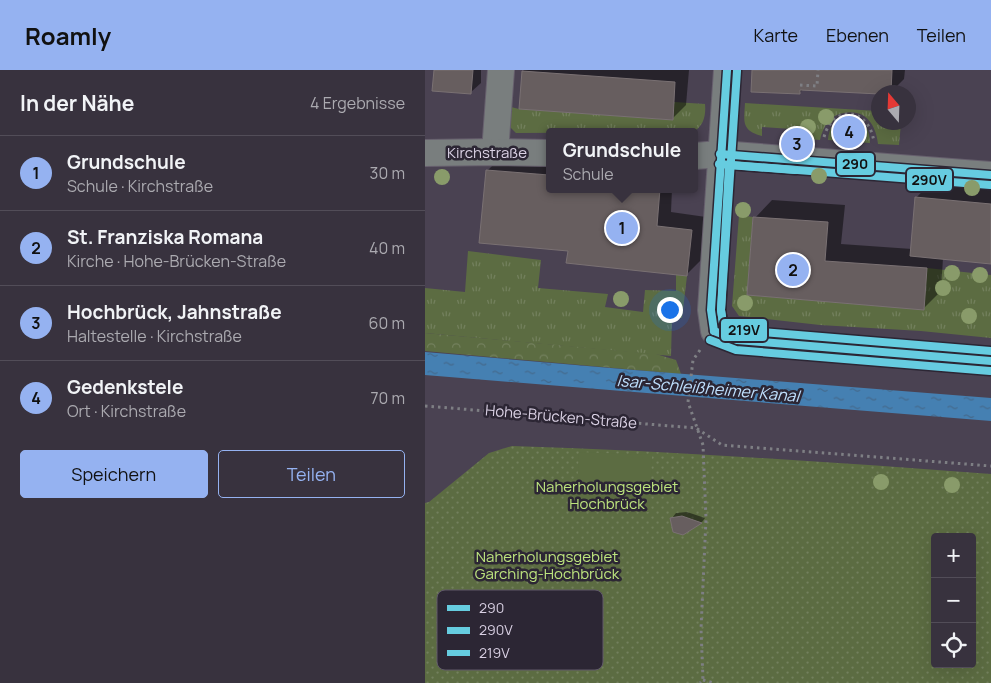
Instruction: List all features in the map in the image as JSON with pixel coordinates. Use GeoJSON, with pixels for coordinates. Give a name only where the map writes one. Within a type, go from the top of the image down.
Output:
{"type":"FeatureCollection","features":[{"type":"Feature","properties":{"kind":"street"},"geometry":{"type":"LineString","coordinates":[[495,152],[501,70]]}},
{"type":"Feature","properties":{"kind":"street"},"geometry":{"type":"LineString","coordinates":[[727,70],[711,310],[714,331],[737,340],[991,361]]}},
{"type":"Feature","properties":{"kind":"street","name":"Kirchstraße"},"geometry":{"type":"LineString","coordinates":[[425,153],[495,152],[546,154]]}},
{"type":"Feature","properties":{"kind":"street"},"geometry":{"type":"LineString","coordinates":[[698,156],[720,154],[991,175]]}},
{"type":"Feature","properties":{"kind":"path"},"geometry":{"type":"LineString","coordinates":[[800,85],[817,86],[818,70]]}},
{"type":"Feature","properties":{"kind":"path"},"geometry":{"type":"LineString","coordinates":[[823,143],[824,136],[831,122],[845,114],[855,114],[863,118],[868,125],[875,146]]}},
{"type":"Feature","properties":{"kind":"path"},"geometry":{"type":"LineString","coordinates":[[693,360],[688,402],[703,445],[706,519],[701,629],[702,681],[714,683]]}},
{"type":"Feature","properties":{"kind":"path","name":"Hohe-Brücken-Straße"},"geometry":{"type":"LineString","coordinates":[[425,406],[696,428]]}},
{"type":"Feature","properties":{"kind":"path"},"geometry":{"type":"LineString","coordinates":[[696,428],[722,445],[991,466]]}},
{"type":"Feature","properties":{"kind":"green space"},"geometry":{"type":"Polygon","coordinates":[[[674,102],[705,104],[703,120],[698,129],[546,128],[546,133],[516,133],[510,127],[505,114],[507,106],[519,109],[673,120],[674,102]]]}},
{"type":"Feature","properties":{"kind":"green space"},"geometry":{"type":"Polygon","coordinates":[[[745,103],[871,111],[871,124],[860,114],[850,112],[840,114],[831,119],[827,124],[820,140],[807,139],[807,130],[762,127],[762,136],[755,134],[747,128],[744,115],[745,103]]]}},
{"type":"Feature","properties":{"kind":"green space"},"geometry":{"type":"Polygon","coordinates":[[[846,117],[859,119],[865,124],[870,143],[828,140],[833,125],[838,120],[846,117]]]}},
{"type":"Feature","properties":{"kind":"green space"},"geometry":{"type":"Polygon","coordinates":[[[875,130],[900,130],[899,145],[878,144],[875,130]]]}},
{"type":"Feature","properties":{"kind":"green space"},"geometry":{"type":"Polygon","coordinates":[[[739,215],[753,217],[747,295],[821,301],[927,268],[991,275],[991,338],[921,331],[820,325],[739,316],[732,306],[739,215]]]}},
{"type":"Feature","properties":{"kind":"green space"},"geometry":{"type":"Polygon","coordinates":[[[468,251],[541,260],[538,288],[608,294],[605,307],[643,312],[645,290],[676,291],[676,274],[687,276],[682,318],[672,318],[671,356],[425,333],[425,288],[465,292],[468,251]]]}},
{"type":"Feature","properties":{"kind":"green space"},"geometry":{"type":"Polygon","coordinates":[[[425,333],[656,354],[676,360],[681,374],[425,351],[425,333]]]}},
{"type":"Feature","properties":{"kind":"green space","name":"Naherholungsgebiet Garching-Hochbrück"},"geometry":{"type":"Polygon","coordinates":[[[512,446],[752,457],[991,474],[991,683],[425,683],[425,503],[429,502],[489,453],[512,446]]]}},
{"type":"Feature","properties":{"kind":"green space","name":"Naherholungsgebiet Hochbrück"},"geometry":{"type":"Polygon","coordinates":[[[579,452],[652,455],[649,512],[576,508],[579,452]]]}},
{"type":"Feature","properties":{"kind":"water","name":"Isar-Schleißheimer Kanal"},"geometry":{"type":"Polygon","coordinates":[[[425,352],[991,398],[991,421],[425,375],[425,352]]]}},
{"type":"Feature","properties":{"kind":"building"},"geometry":{"type":"Polygon","coordinates":[[[434,70],[473,70],[471,94],[432,91],[434,70]]]}},
{"type":"Feature","properties":{"kind":"building"},"geometry":{"type":"Polygon","coordinates":[[[752,70],[892,70],[891,85],[871,85],[871,94],[800,90],[800,94],[751,92],[752,70]]]}},
{"type":"Feature","properties":{"kind":"building"},"geometry":{"type":"Polygon","coordinates":[[[522,71],[675,82],[673,120],[519,109],[522,71]]]}},
{"type":"Feature","properties":{"kind":"building"},"geometry":{"type":"Polygon","coordinates":[[[486,170],[546,175],[546,193],[660,193],[657,226],[692,230],[687,276],[566,263],[568,251],[479,243],[486,170]]]}},
{"type":"Feature","properties":{"kind":"building"},"geometry":{"type":"Polygon","coordinates":[[[915,197],[991,204],[991,264],[910,256],[915,197]]]}},
{"type":"Feature","properties":{"kind":"building"},"geometry":{"type":"Polygon","coordinates":[[[753,217],[828,222],[825,261],[927,268],[924,310],[747,295],[753,217]]]}},
{"type":"Feature","properties":{"kind":"building"},"geometry":{"type":"Polygon","coordinates":[[[682,516],[702,523],[683,535],[673,532],[670,518],[682,516]]]}},
{"type":"Feature","properties":{"kind":"transit line","name":"290"},"geometry":{"type":"LineString","coordinates":[[714,331],[711,310],[727,70]]}},
{"type":"Feature","properties":{"kind":"transit line","name":"290V"},"geometry":{"type":"LineString","coordinates":[[724,330],[721,310],[737,71]]}},
{"type":"Feature","properties":{"kind":"transit line","name":"290"},"geometry":{"type":"LineString","coordinates":[[720,154],[991,175]]}},
{"type":"Feature","properties":{"kind":"transit line","name":"290V"},"geometry":{"type":"LineString","coordinates":[[719,164],[990,185]]}},
{"type":"Feature","properties":{"kind":"transit line","name":"219V"},"geometry":{"type":"LineString","coordinates":[[795,170],[729,165],[721,310],[723,324],[739,330],[991,351]]}},
{"type":"Feature","properties":{"kind":"transit line","name":"290"},"geometry":{"type":"LineString","coordinates":[[714,331],[737,340],[991,361]]}},
{"type":"Feature","properties":{"kind":"transit line","name":"290V"},"geometry":{"type":"LineString","coordinates":[[710,340],[736,350],[990,371]]}},
{"type":"Feature","properties":{"kind":"place","name":"Gedenkstele"},"geometry":{"type":"Point","coordinates":[849,132]}},
{"type":"Feature","properties":{"kind":"place","name":"Hochbrück, Jahnstraße"},"geometry":{"type":"Point","coordinates":[797,144]}},
{"type":"Feature","properties":{"kind":"place","name":"Grundschule"},"geometry":{"type":"Point","coordinates":[622,228]}},
{"type":"Feature","properties":{"kind":"place","name":"St. Franziska Romana"},"geometry":{"type":"Point","coordinates":[793,270]}}]}
